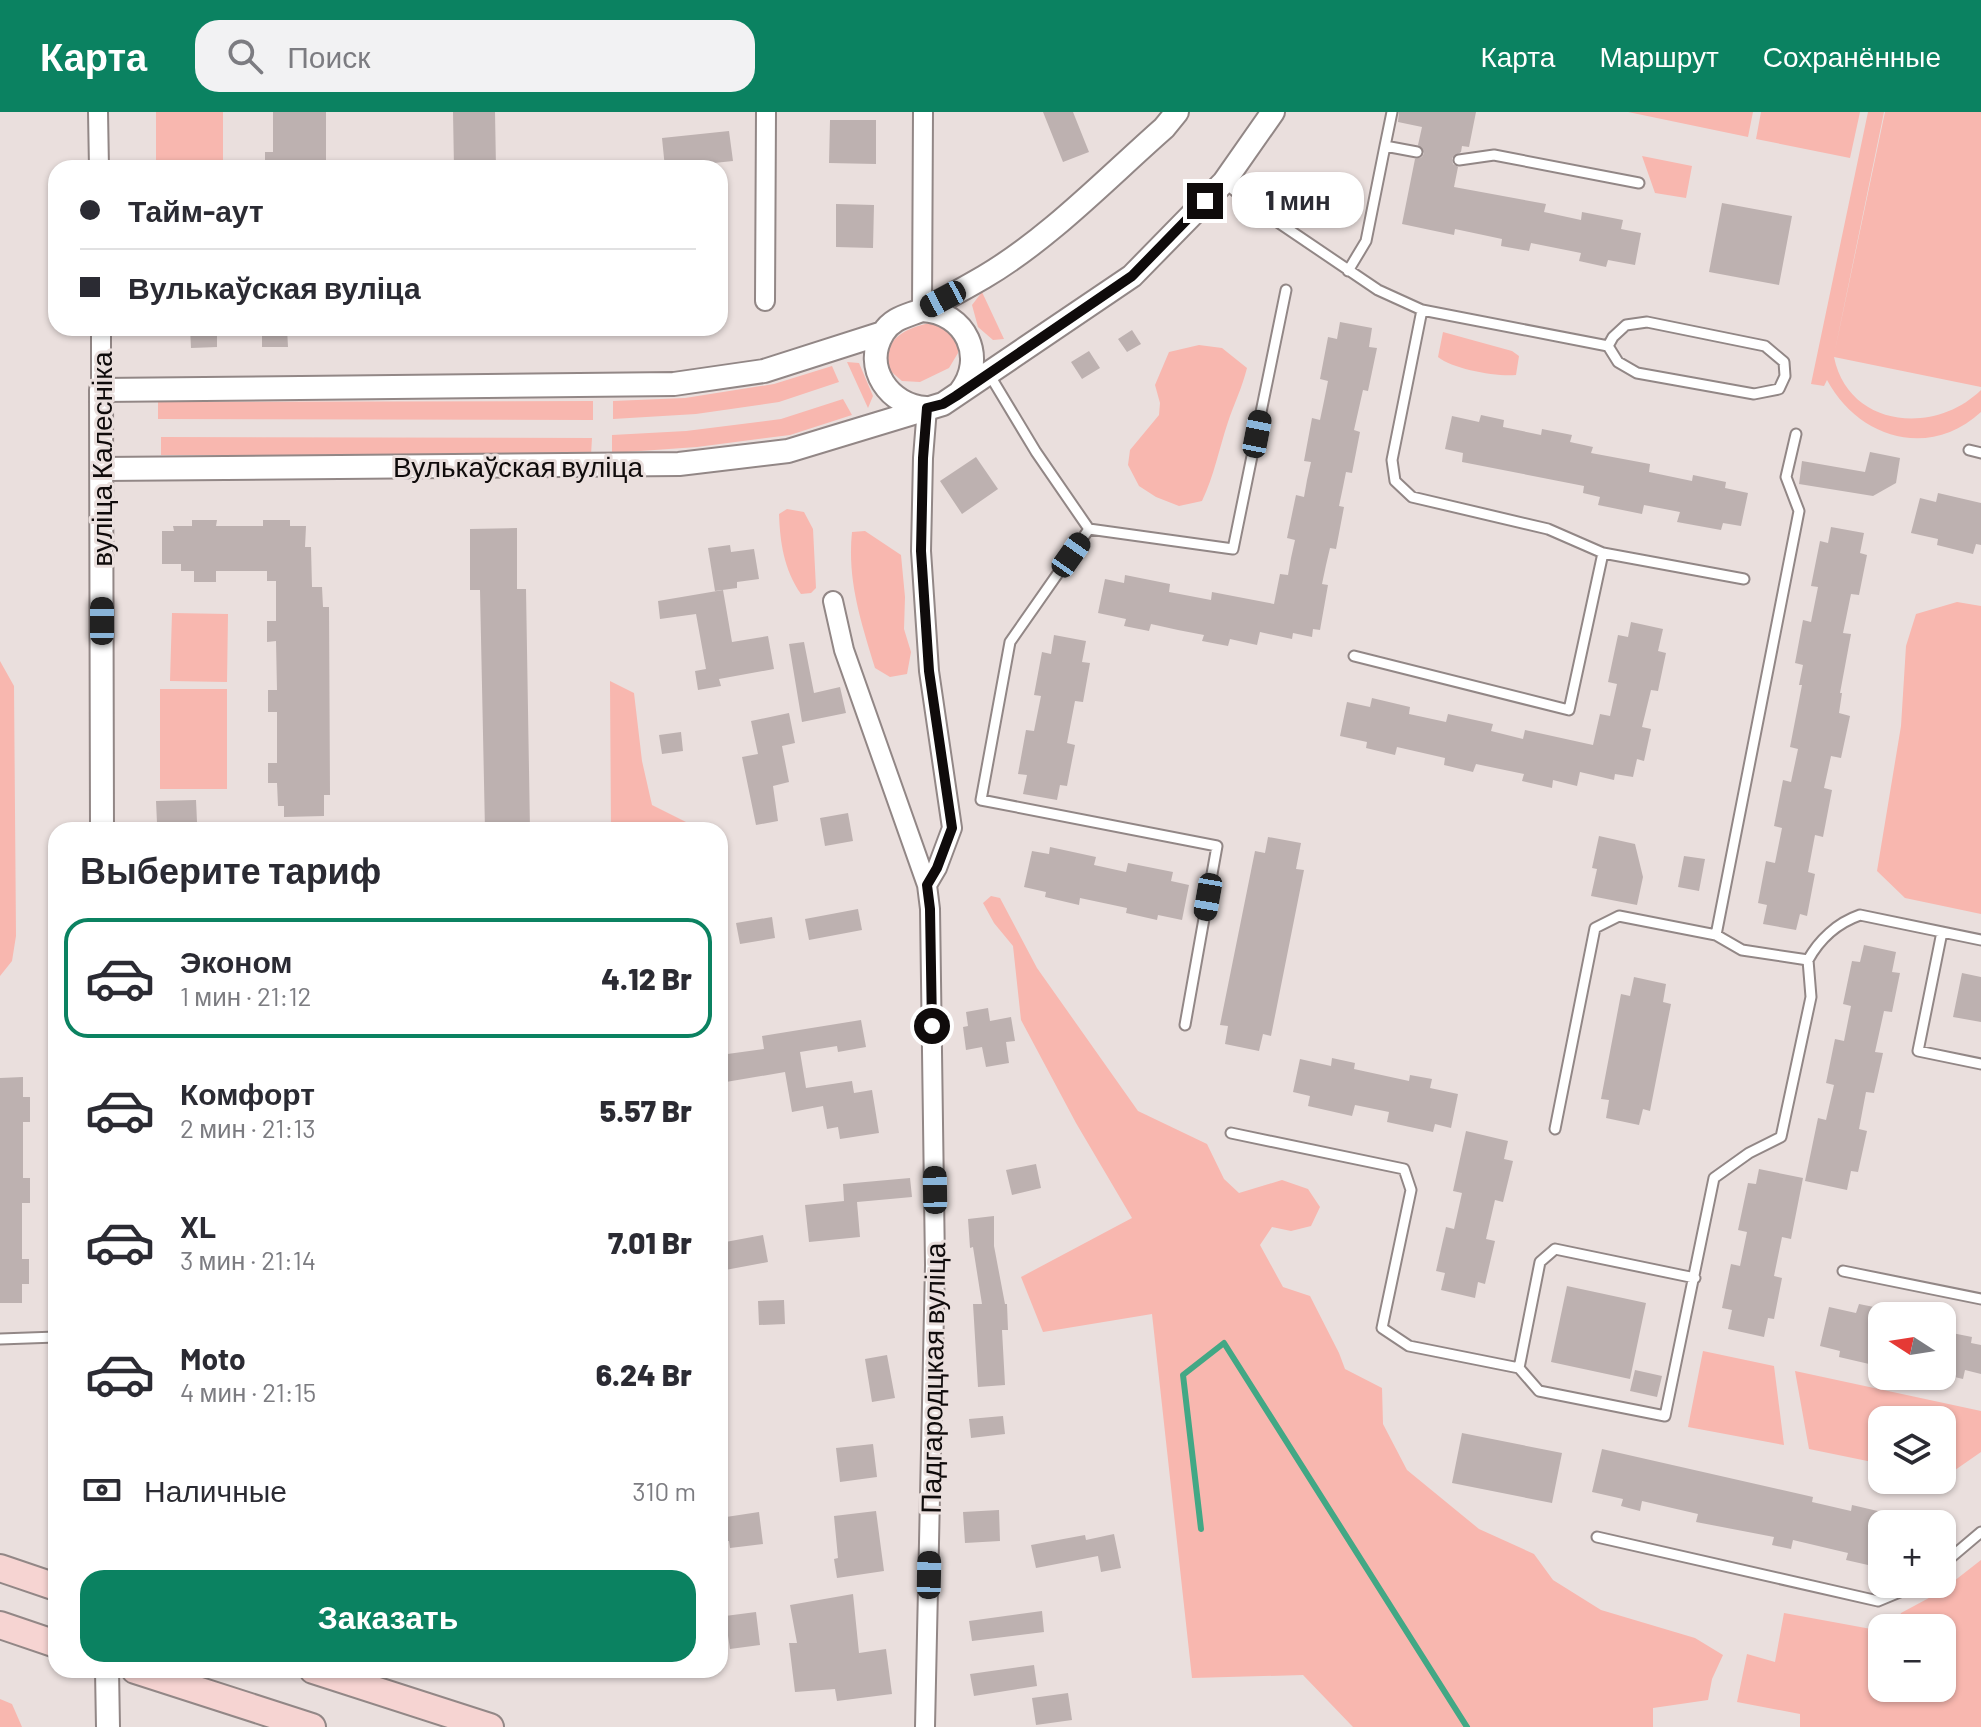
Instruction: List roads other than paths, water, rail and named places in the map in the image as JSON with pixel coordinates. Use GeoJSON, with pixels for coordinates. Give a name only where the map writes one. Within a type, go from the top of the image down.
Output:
{"type":"FeatureCollection","features":[{"type":"Feature","properties":{"kind":"main road"},"geometry":{"type":"LineString","coordinates":[[0,1568],[48,1584]]}},
{"type":"Feature","properties":{"kind":"main road"},"geometry":{"type":"LineString","coordinates":[[0,1625],[48,1641]]}},
{"type":"Feature","properties":{"kind":"main road"},"geometry":{"type":"LineString","coordinates":[[160,1678],[312,1727]]}},
{"type":"Feature","properties":{"kind":"main road"},"geometry":{"type":"LineString","coordinates":[[338,1678],[490,1727]]}},
{"type":"Feature","properties":{"kind":"street"},"geometry":{"type":"LineString","coordinates":[[98,112],[99,160]]}},
{"type":"Feature","properties":{"kind":"street"},"geometry":{"type":"LineString","coordinates":[[765,301],[766,112]]}},
{"type":"Feature","properties":{"kind":"street"},"geometry":{"type":"LineString","coordinates":[[922,310],[923,112]]}},
{"type":"Feature","properties":{"kind":"street"},"geometry":{"type":"LineString","coordinates":[[927,885],[952,828],[929,671],[921,551],[927,408],[908,405],[885,388],[878,375],[877,346],[893,321],[907,313],[922,310],[985,276],[1045,232],[1164,128],[1177,112]]}},
{"type":"Feature","properties":{"kind":"street","name":"Вулькаўская вуліца"},"geometry":{"type":"LineString","coordinates":[[102,469],[679,464],[788,451],[943,404],[1132,276],[1224,182],[1273,112]]}},
{"type":"Feature","properties":{"kind":"street"},"geometry":{"type":"LineString","coordinates":[[922,310],[940,312],[953,319],[970,341],[972,369],[966,384],[956,396]]}},
{"type":"Feature","properties":{"kind":"street"},"geometry":{"type":"LineString","coordinates":[[101,390],[674,384],[764,371],[883,333]]}},
{"type":"Feature","properties":{"kind":"street","name":"вуліца Калесніка"},"geometry":{"type":"LineString","coordinates":[[101,336],[102,822]]}},
{"type":"Feature","properties":{"kind":"street","name":"Падгародцкая вуліца"},"geometry":{"type":"LineString","coordinates":[[833,601],[844,650],[927,885],[930,909],[935,1265],[925,1727]]}},
{"type":"Feature","properties":{"kind":"street"},"geometry":{"type":"LineString","coordinates":[[107,1678],[108,1727]]}},
{"type":"Feature","properties":{"kind":"lane"},"geometry":{"type":"LineString","coordinates":[[1348,271],[1366,241],[1392,112]]}},
{"type":"Feature","properties":{"kind":"lane"},"geometry":{"type":"LineString","coordinates":[[1385,146],[1417,152]]}},
{"type":"Feature","properties":{"kind":"lane"},"geometry":{"type":"LineString","coordinates":[[1459,160],[1494,155],[1639,183]]}},
{"type":"Feature","properties":{"kind":"lane"},"geometry":{"type":"LineString","coordinates":[[1224,182],[1348,271],[1378,290],[1422,310],[1608,346],[1618,362],[1637,373],[1754,394],[1779,389],[1785,376],[1784,362],[1765,346],[1647,322],[1626,325],[1608,346]]}},
{"type":"Feature","properties":{"kind":"lane"},"geometry":{"type":"LineString","coordinates":[[989,374],[1036,452],[1089,529],[1233,549],[1286,290]]}},
{"type":"Feature","properties":{"kind":"lane"},"geometry":{"type":"LineString","coordinates":[[1422,310],[1392,460],[1395,481],[1412,497],[1548,529],[1603,553],[1744,579]]}},
{"type":"Feature","properties":{"kind":"lane"},"geometry":{"type":"LineString","coordinates":[[1716,935],[1799,511],[1786,477],[1796,434]]}},
{"type":"Feature","properties":{"kind":"lane"},"geometry":{"type":"LineString","coordinates":[[1969,450],[1981,453]]}},
{"type":"Feature","properties":{"kind":"lane"},"geometry":{"type":"LineString","coordinates":[[1089,529],[1010,642],[981,800],[1217,846],[1185,1025]]}},
{"type":"Feature","properties":{"kind":"lane"},"geometry":{"type":"LineString","coordinates":[[1354,656],[1569,710],[1603,553]]}},
{"type":"Feature","properties":{"kind":"lane"},"geometry":{"type":"LineString","coordinates":[[1231,1133],[1404,1169],[1411,1190],[1382,1328],[1409,1346],[1519,1368],[1539,1391],[1665,1416],[1714,1178],[1749,1153],[1781,1137],[1811,997],[1808,960],[1818,943],[1849,919],[1860,915],[1981,940]]}},
{"type":"Feature","properties":{"kind":"lane"},"geometry":{"type":"LineString","coordinates":[[1555,1129],[1595,928],[1619,916],[1716,935],[1742,950],[1808,960]]}},
{"type":"Feature","properties":{"kind":"lane"},"geometry":{"type":"LineString","coordinates":[[1942,932],[1918,1051],[1981,1064]]}},
{"type":"Feature","properties":{"kind":"lane"},"geometry":{"type":"LineString","coordinates":[[1519,1368],[1540,1262],[1555,1249],[1695,1278]]}},
{"type":"Feature","properties":{"kind":"lane"},"geometry":{"type":"LineString","coordinates":[[1843,1271],[1981,1299]]}},
{"type":"Feature","properties":{"kind":"lane"},"geometry":{"type":"LineString","coordinates":[[0,1339],[48,1337]]}},
{"type":"Feature","properties":{"kind":"lane"},"geometry":{"type":"LineString","coordinates":[[1956,1553],[1981,1532]]}},
{"type":"Feature","properties":{"kind":"lane"},"geometry":{"type":"LineString","coordinates":[[1597,1537],[1878,1601],[1885,1598]]}},
{"type":"Feature","properties":{"kind":"waterway"},"geometry":{"type":"LineString","coordinates":[[1201,1529],[1183,1375],[1224,1343],[1467,1727]]}}]}
